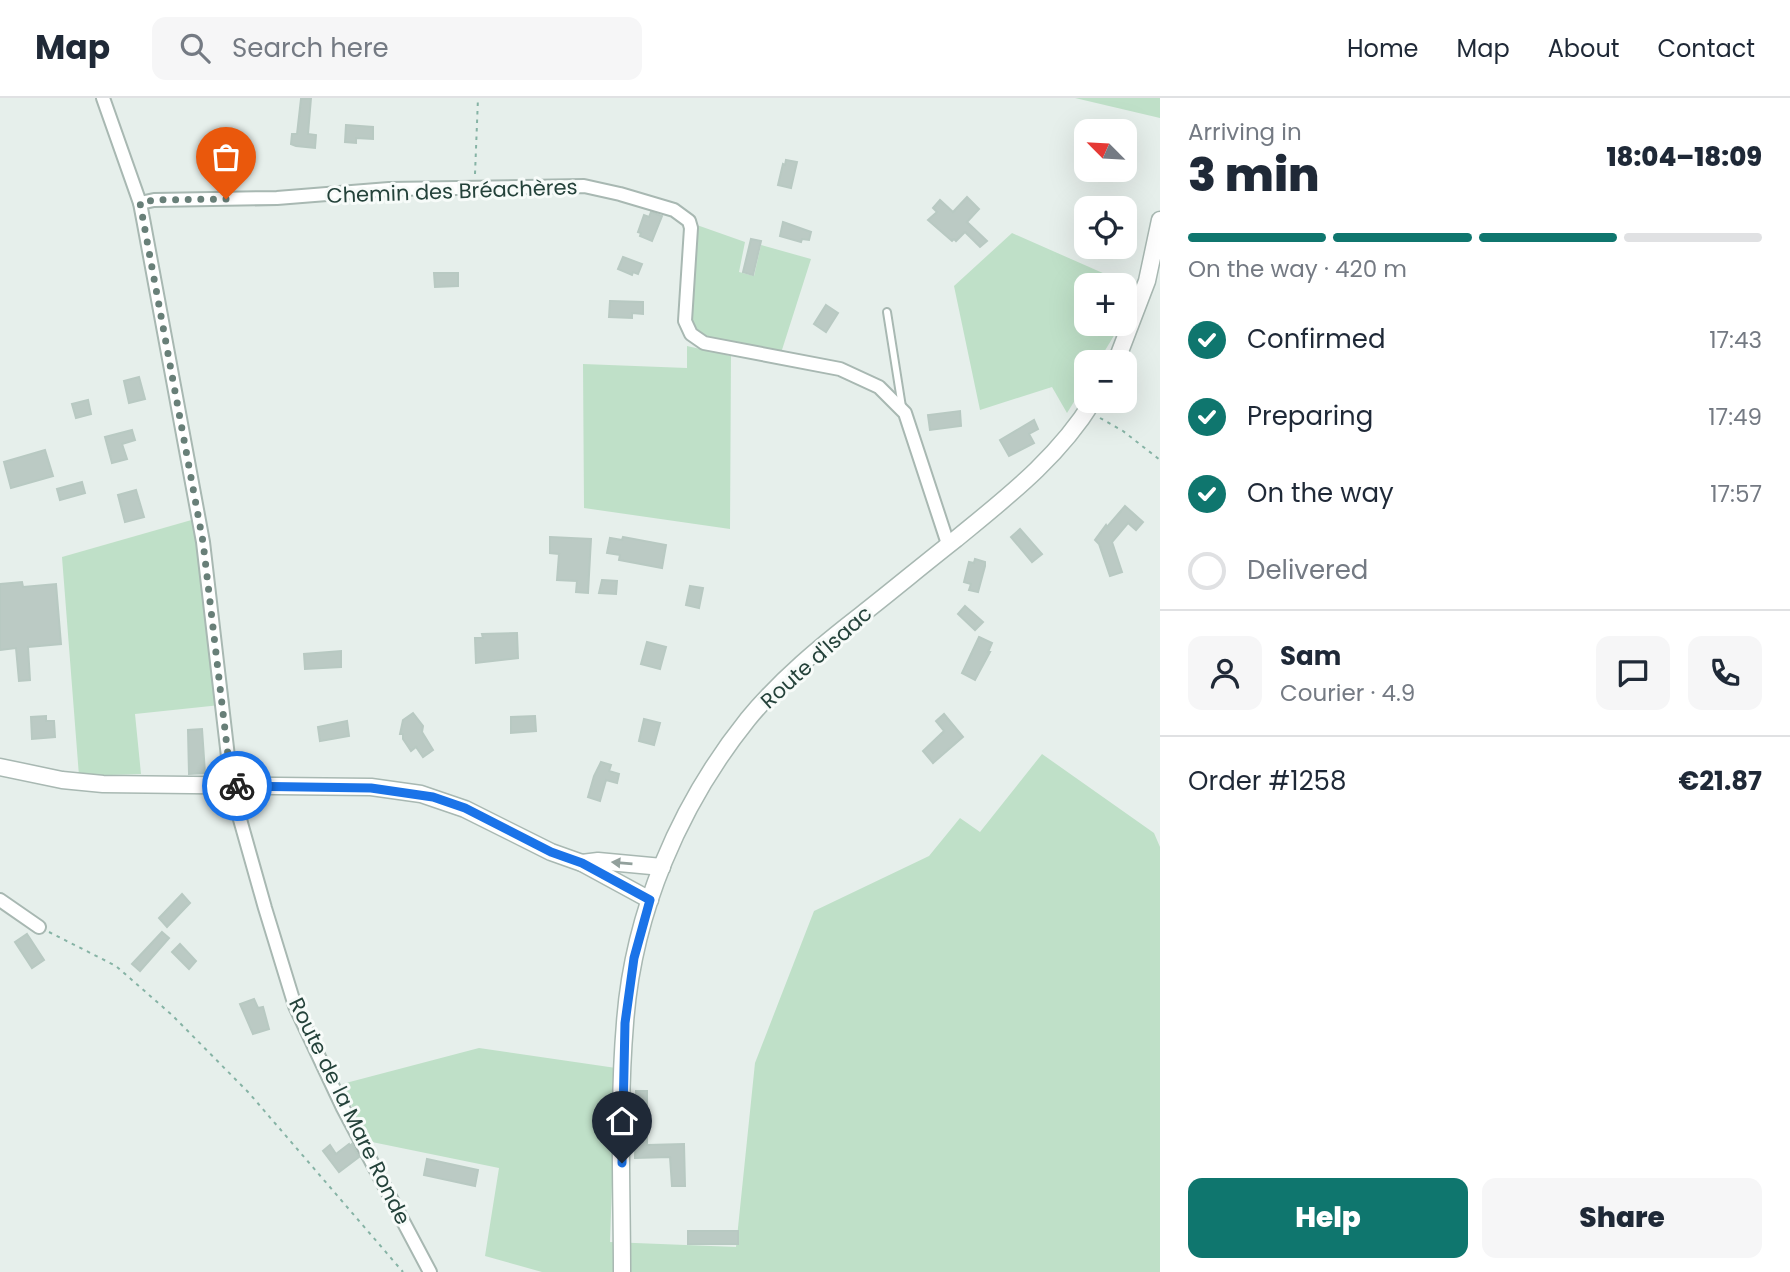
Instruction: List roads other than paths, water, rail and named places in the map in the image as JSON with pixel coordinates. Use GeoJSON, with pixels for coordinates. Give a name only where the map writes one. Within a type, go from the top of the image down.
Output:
{"type":"FeatureCollection","features":[{"type":"Feature","properties":{"kind":"street","name":"Route de la Mare Ronde"},"geometry":{"type":"LineString","coordinates":[[103,98],[140,203],[203,542],[232,786],[265,908],[295,1006],[343,1108],[430,1272]]}},
{"type":"Feature","properties":{"kind":"street","name":"Chemin des Bréachères"},"geometry":{"type":"LineString","coordinates":[[140,203],[154,200],[277,198],[389,188],[584,186],[674,210],[689,221],[691,228],[685,321],[691,334],[697,340],[840,369],[879,387],[902,409],[948,544]]}},
{"type":"Feature","properties":{"kind":"street"},"geometry":{"type":"LineString","coordinates":[[1121,350],[1143,294],[1160,220]]}},
{"type":"Feature","properties":{"kind":"street","name":"Route d'Isaac"},"geometry":{"type":"LineString","coordinates":[[622,1272],[625,1023],[634,958],[662,867],[701,787],[749,718],[800,666],[1015,492],[1068,438],[1085,413]]}},
{"type":"Feature","properties":{"kind":"street"},"geometry":{"type":"LineString","coordinates":[[0,767],[62,780],[103,784],[371,788],[421,794],[465,808],[551,852],[582,863],[650,900]]}},
{"type":"Feature","properties":{"kind":"street"},"geometry":{"type":"LineString","coordinates":[[582,863],[598,861],[662,867]]}},
{"type":"Feature","properties":{"kind":"street"},"geometry":{"type":"LineString","coordinates":[[0,900],[39,927]]}},
{"type":"Feature","properties":{"kind":"lane"},"geometry":{"type":"LineString","coordinates":[[887,312],[902,409]]}}]}
